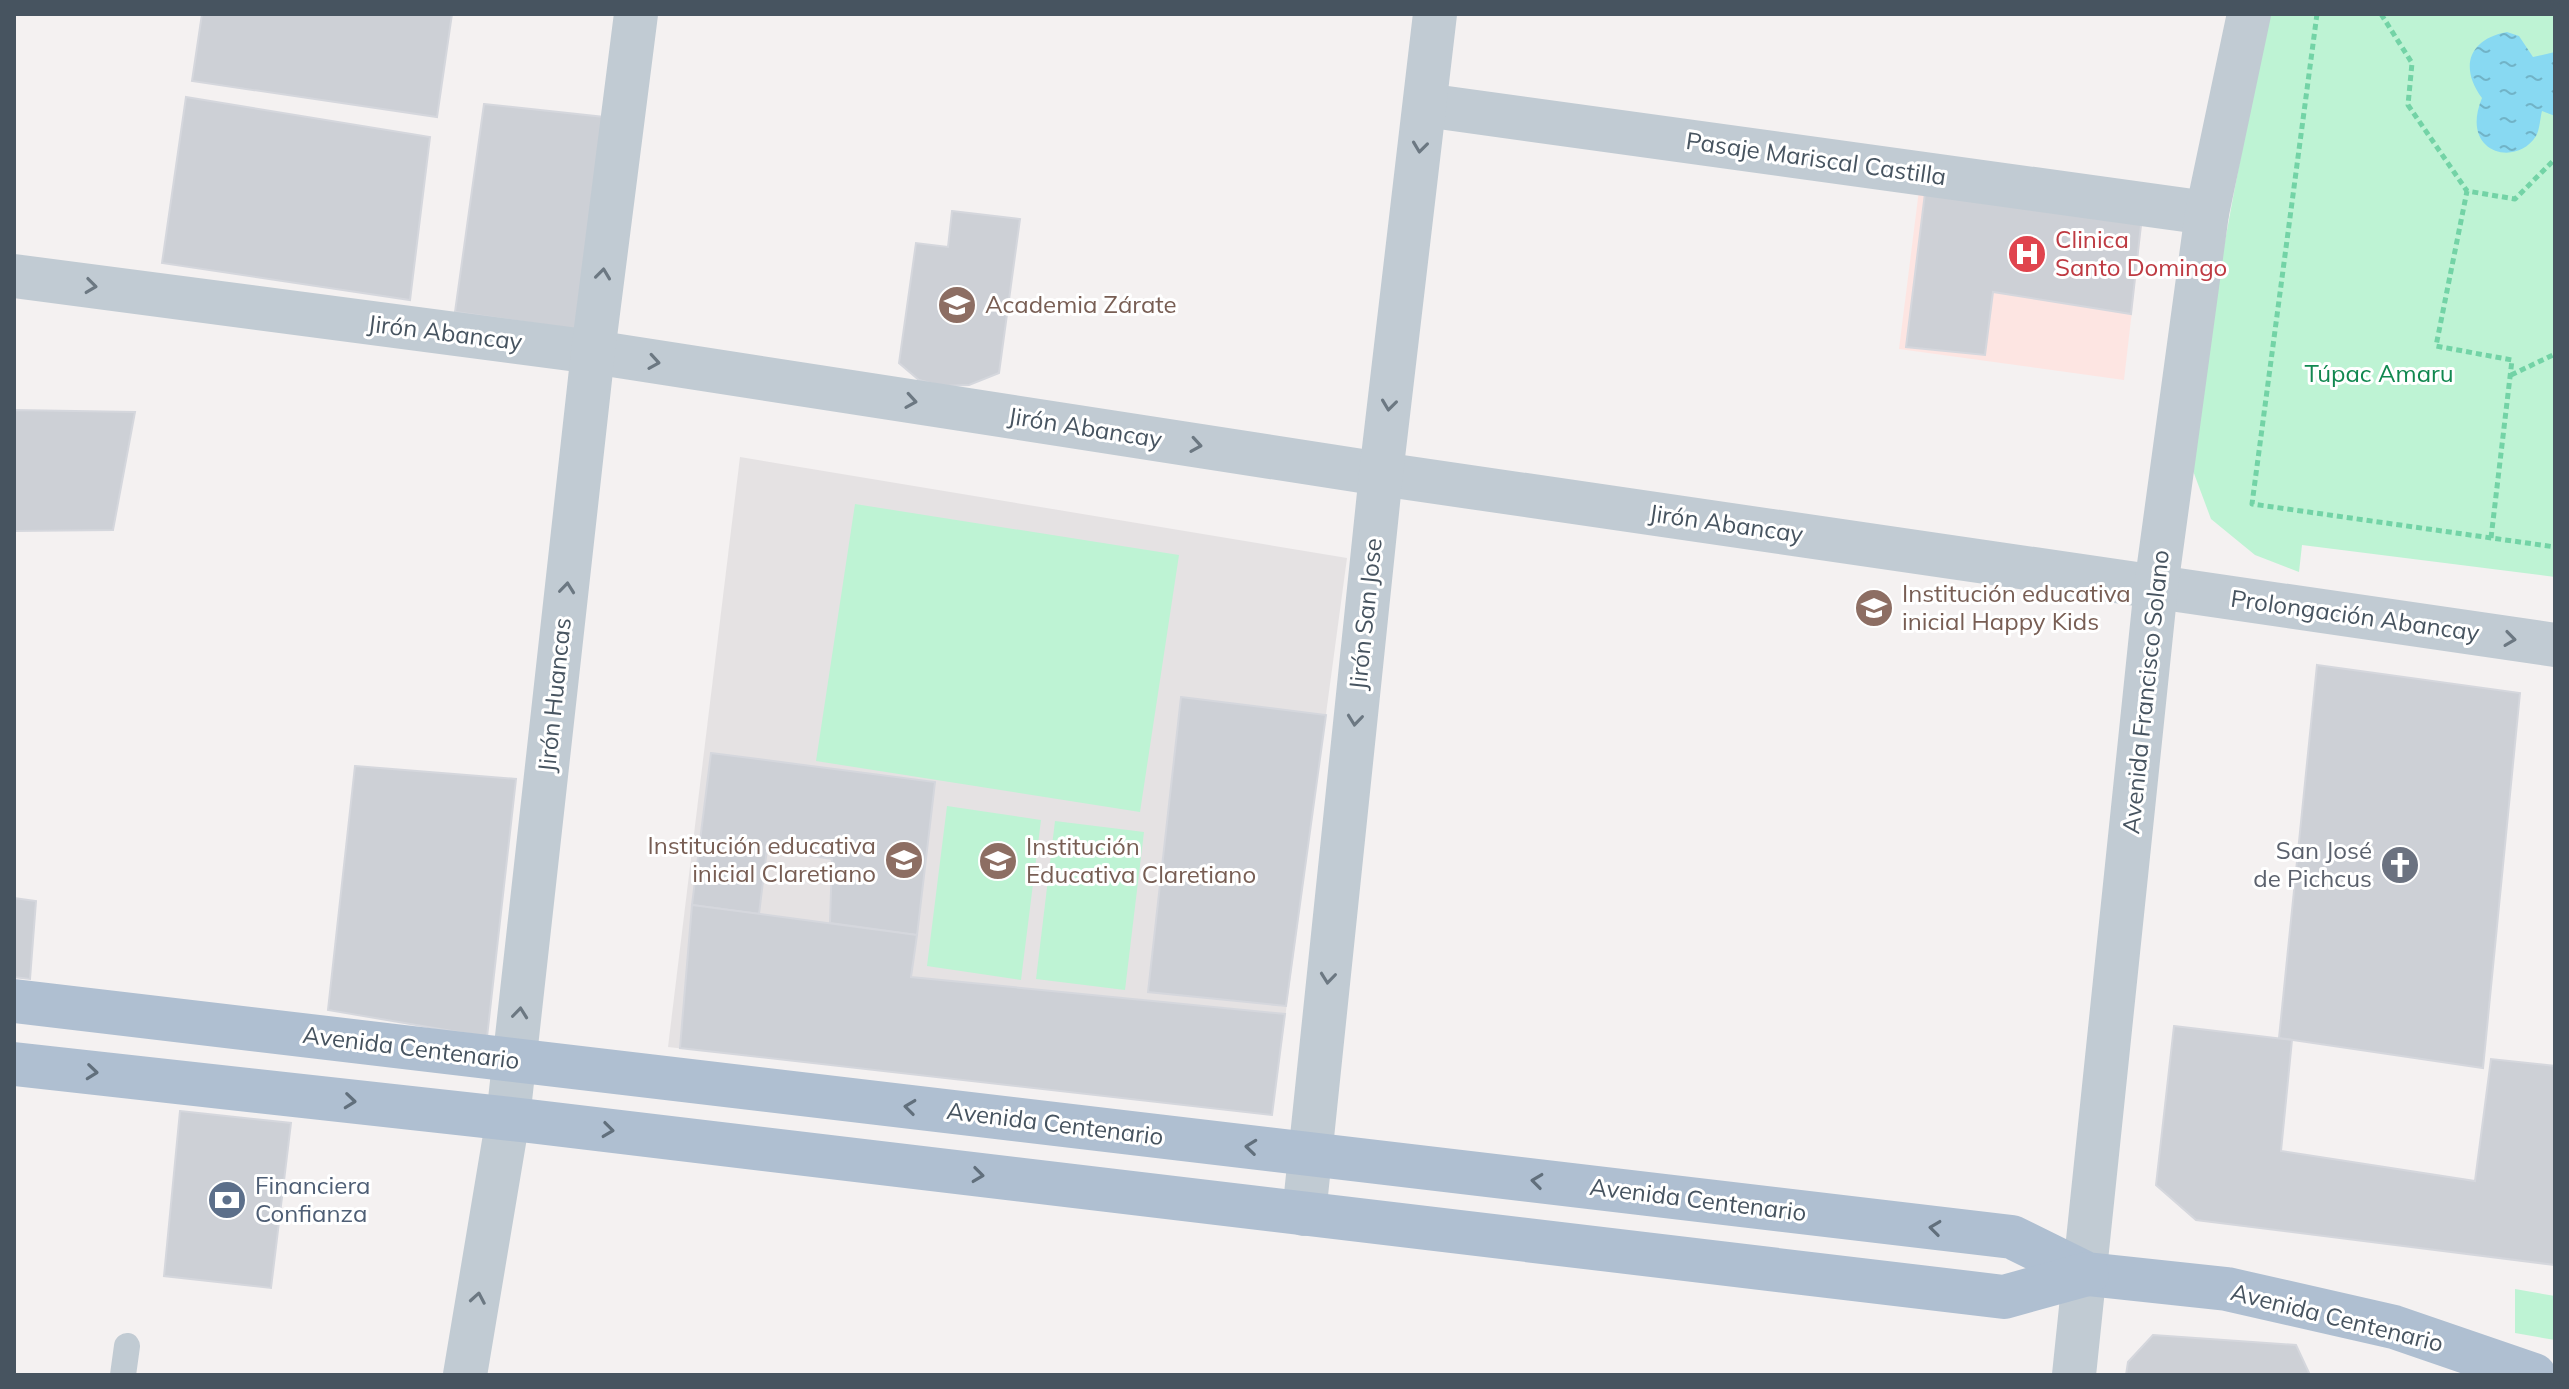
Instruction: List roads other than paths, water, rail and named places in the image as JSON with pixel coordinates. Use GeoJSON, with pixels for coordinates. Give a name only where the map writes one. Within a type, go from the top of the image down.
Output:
{"type":"FeatureCollection","features":[{"type":"Feature","properties":{"kind":"main road","name":"Avenida Centenario"},"geometry":{"type":"LineString","coordinates":[[14,1001],[2012,1237],[2087,1274],[2227,1289],[2394,1327],[2534,1375]]}},
{"type":"Feature","properties":{"kind":"main road","name":"Avenida Centenario"},"geometry":{"type":"LineString","coordinates":[[14,1064],[508,1118],[2004,1297],[2087,1274]]}},
{"type":"Feature","properties":{"kind":"street","name":"Jirón Huancas"},"geometry":{"type":"LineString","coordinates":[[465,1375],[508,1118],[593,352],[636,14]]}},
{"type":"Feature","properties":{"kind":"street","name":"Jirón San Jose"},"geometry":{"type":"LineString","coordinates":[[1304,1214],[1381,474],[1435,14]]}},
{"type":"Feature","properties":{"kind":"street","name":"Avenida Francisco Solano"},"geometry":{"type":"LineString","coordinates":[[2074,1375],[2087,1274],[2156,587],[2207,213],[2249,14]]}},
{"type":"Feature","properties":{"kind":"street","name":"Pasaje Mariscal Castilla"},"geometry":{"type":"LineString","coordinates":[[1425,105],[2207,213]]}},
{"type":"Feature","properties":{"kind":"street","name":"Jirón Abancay"},"geometry":{"type":"LineString","coordinates":[[14,276],[593,352],[1381,474],[2156,587]]}},
{"type":"Feature","properties":{"kind":"street","name":"Prolongación Abancay"},"geometry":{"type":"LineString","coordinates":[[2156,587],[2555,645]]}},
{"type":"Feature","properties":{"kind":"lane"},"geometry":{"type":"LineString","coordinates":[[123,1375],[127,1346]]}},
{"type":"Feature","properties":{"kind":"water"},"geometry":{"type":"Polygon","coordinates":[[[2507,32],[2519,36],[2533,57],[2555,52],[2555,116],[2542,111],[2536,136],[2527,146],[2504,153],[2484,143],[2478,132],[2477,117],[2482,98],[2471,76],[2470,65],[2476,48],[2484,41],[2507,32]]]}},
{"type":"Feature","properties":{"kind":"place","name":"Clinica Santo Domingo"},"geometry":{"type":"Point","coordinates":[2027,254]}},
{"type":"Feature","properties":{"kind":"place","name":"Academia Zárate"},"geometry":{"type":"Point","coordinates":[957,305]}},
{"type":"Feature","properties":{"kind":"place","name":"Institución educativa inicial Happy Kids"},"geometry":{"type":"Point","coordinates":[1874,608]}},
{"type":"Feature","properties":{"kind":"place","name":"Institución educativa inicial Claretiano"},"geometry":{"type":"Point","coordinates":[904,860]}},
{"type":"Feature","properties":{"kind":"place","name":"Institución Educativa Claretiano"},"geometry":{"type":"Point","coordinates":[998,861]}},
{"type":"Feature","properties":{"kind":"place","name":"San José de Pichcus"},"geometry":{"type":"Point","coordinates":[2400,865]}},
{"type":"Feature","properties":{"kind":"place","name":"Financiera Confianza"},"geometry":{"type":"Point","coordinates":[227,1200]}},
{"type":"Feature","properties":{"kind":"park label","name":"Túpac Amaru"},"geometry":{"type":"Point","coordinates":[2379,374]}}]}
